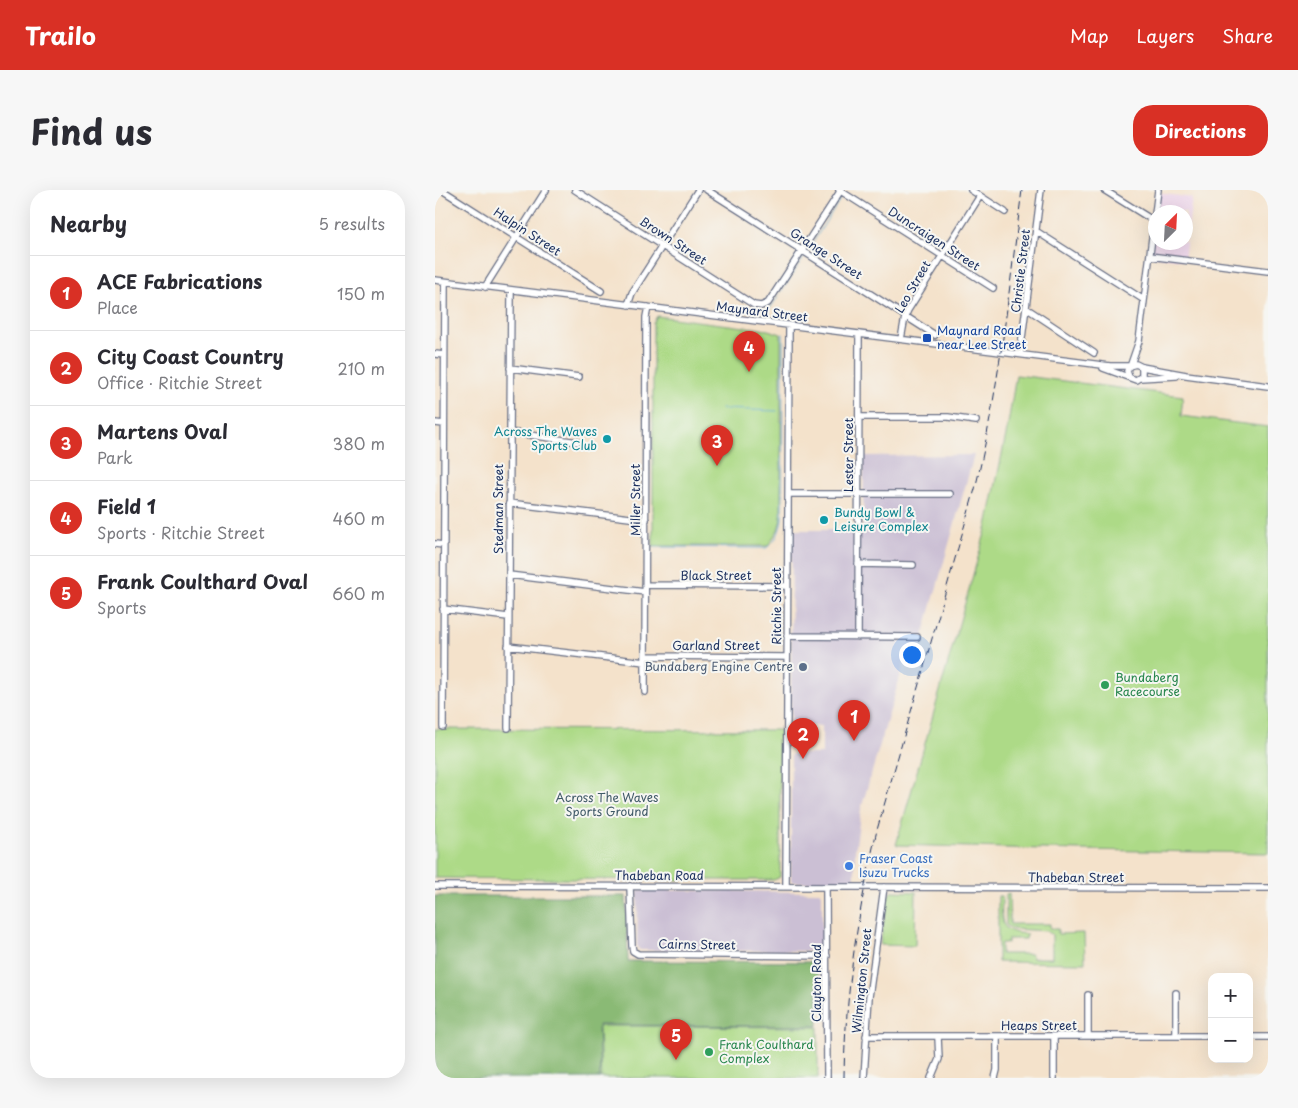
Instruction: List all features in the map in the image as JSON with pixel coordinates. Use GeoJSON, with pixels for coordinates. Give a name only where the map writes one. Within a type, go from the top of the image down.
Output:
{"type":"FeatureCollection","features":[{"type":"Feature","properties":{"kind":"street","name":"Halpin Street"},"geometry":{"type":"LineString","coordinates":[[443,190],[601,291]]}},
{"type":"Feature","properties":{"kind":"street"},"geometry":{"type":"LineString","coordinates":[[485,287],[546,190]]}},
{"type":"Feature","properties":{"kind":"street","name":"Brown Street"},"geometry":{"type":"LineString","coordinates":[[575,190],[754,305],[761,306],[768,303],[802,250]]}},
{"type":"Feature","properties":{"kind":"street"},"geometry":{"type":"LineString","coordinates":[[628,305],[632,293],[698,190]]}},
{"type":"Feature","properties":{"kind":"street","name":"Grange Street"},"geometry":{"type":"LineString","coordinates":[[707,190],[935,335]]}},
{"type":"Feature","properties":{"kind":"street"},"geometry":{"type":"LineString","coordinates":[[802,250],[840,190]]}},
{"type":"Feature","properties":{"kind":"street","name":"Duncraigen Street"},"geometry":{"type":"LineString","coordinates":[[840,190],[993,288]]}},
{"type":"Feature","properties":{"kind":"street"},"geometry":{"type":"LineString","coordinates":[[971,190],[1005,212]]}},
{"type":"Feature","properties":{"kind":"street","name":"Christie Street"},"geometry":{"type":"LineString","coordinates":[[1020,354],[1041,190]]}},
{"type":"Feature","properties":{"kind":"street"},"geometry":{"type":"LineString","coordinates":[[1104,190],[1148,218]]}},
{"type":"Feature","properties":{"kind":"street"},"geometry":{"type":"LineString","coordinates":[[1156,205],[1158,190]]}},
{"type":"Feature","properties":{"kind":"street","name":"Leo Street"},"geometry":{"type":"LineString","coordinates":[[901,339],[905,317],[981,196]]}},
{"type":"Feature","properties":{"kind":"street"},"geometry":{"type":"LineString","coordinates":[[1036,231],[1145,300]]}},
{"type":"Feature","properties":{"kind":"street"},"geometry":{"type":"LineString","coordinates":[[1150,250],[1139,341],[1127,371],[1129,377],[1134,380],[1186,375]]}},
{"type":"Feature","properties":{"kind":"street"},"geometry":{"type":"LineString","coordinates":[[1149,256],[1268,271]]}},
{"type":"Feature","properties":{"kind":"street","name":"Maynard Street"},"geometry":{"type":"LineString","coordinates":[[435,280],[1087,363],[1121,367],[1130,365]]}},
{"type":"Feature","properties":{"kind":"street"},"geometry":{"type":"LineString","coordinates":[[443,727],[445,282]]}},
{"type":"Feature","properties":{"kind":"street","name":"Stedman Street"},"geometry":{"type":"LineString","coordinates":[[508,728],[511,290]]}},
{"type":"Feature","properties":{"kind":"street","name":"Miller Street"},"geometry":{"type":"LineString","coordinates":[[645,692],[646,317],[648,308]]}},
{"type":"Feature","properties":{"kind":"street"},"geometry":{"type":"LineString","coordinates":[[1026,308],[1094,353]]}},
{"type":"Feature","properties":{"kind":"street","name":"Ritchie Street"},"geometry":{"type":"LineString","coordinates":[[786,887],[789,325]]}},
{"type":"Feature","properties":{"kind":"street","name":"Lester Street"},"geometry":{"type":"LineString","coordinates":[[858,637],[859,334]]}},
{"type":"Feature","properties":{"kind":"street"},"geometry":{"type":"LineString","coordinates":[[1139,341],[1143,373],[1140,378]]}},
{"type":"Feature","properties":{"kind":"street"},"geometry":{"type":"LineString","coordinates":[[435,354],[444,355]]}},
{"type":"Feature","properties":{"kind":"street","name":"Maynard Street"},"geometry":{"type":"LineString","coordinates":[[1087,363],[1129,377]]}},
{"type":"Feature","properties":{"kind":"street"},"geometry":{"type":"LineString","coordinates":[[1130,365],[1136,364],[1186,375],[1268,386]]}},
{"type":"Feature","properties":{"kind":"street"},"geometry":{"type":"LineString","coordinates":[[510,368],[579,377]]}},
{"type":"Feature","properties":{"kind":"street"},"geometry":{"type":"LineString","coordinates":[[859,416],[948,416],[975,421]]}},
{"type":"Feature","properties":{"kind":"street"},"geometry":{"type":"LineString","coordinates":[[435,423],[444,424]]}},
{"type":"Feature","properties":{"kind":"street"},"geometry":{"type":"LineString","coordinates":[[509,432],[577,442]]}},
{"type":"Feature","properties":{"kind":"street"},"geometry":{"type":"LineString","coordinates":[[788,494],[951,494]]}},
{"type":"Feature","properties":{"kind":"street"},"geometry":{"type":"LineString","coordinates":[[509,503],[646,520]]}},
{"type":"Feature","properties":{"kind":"street"},"geometry":{"type":"LineString","coordinates":[[435,544],[443,545]]}},
{"type":"Feature","properties":{"kind":"street"},"geometry":{"type":"LineString","coordinates":[[858,564],[913,565]]}},
{"type":"Feature","properties":{"kind":"street","name":"Black Street"},"geometry":{"type":"LineString","coordinates":[[509,575],[645,588],[787,586]]}},
{"type":"Feature","properties":{"kind":"street"},"geometry":{"type":"LineString","coordinates":[[443,609],[508,617]]}},
{"type":"Feature","properties":{"kind":"street"},"geometry":{"type":"LineString","coordinates":[[787,636],[917,637]]}},
{"type":"Feature","properties":{"kind":"street","name":"Garland Street"},"geometry":{"type":"LineString","coordinates":[[508,646],[645,659],[787,657]]}},
{"type":"Feature","properties":{"kind":"street","name":"Thabeban Road"},"geometry":{"type":"LineString","coordinates":[[435,886],[884,887]]}},
{"type":"Feature","properties":{"kind":"street","name":"Cairns Street"},"geometry":{"type":"LineString","coordinates":[[630,886],[631,946],[633,951],[638,954],[827,956]]}},
{"type":"Feature","properties":{"kind":"street","name":"Clayton Road"},"geometry":{"type":"LineString","coordinates":[[826,887],[827,1078]]}},
{"type":"Feature","properties":{"kind":"street","name":"Thabeban Street"},"geometry":{"type":"LineString","coordinates":[[884,887],[1268,888]]}},
{"type":"Feature","properties":{"kind":"street","name":"Wilmington Street"},"geometry":{"type":"LineString","coordinates":[[864,1078],[869,997],[884,887]]}},
{"type":"Feature","properties":{"kind":"street"},"geometry":{"type":"LineString","coordinates":[[1176,992],[1176,1036]]}},
{"type":"Feature","properties":{"kind":"street"},"geometry":{"type":"LineString","coordinates":[[1088,995],[1088,1036]]}},
{"type":"Feature","properties":{"kind":"street","name":"Heaps Street"},"geometry":{"type":"LineString","coordinates":[[866,1036],[1208,1036]]}},
{"type":"Feature","properties":{"kind":"street"},"geometry":{"type":"LineString","coordinates":[[995,1078],[997,1070],[997,1036]]}},
{"type":"Feature","properties":{"kind":"street"},"geometry":{"type":"LineString","coordinates":[[1054,1036],[1054,1078]]}},
{"type":"Feature","properties":{"kind":"street"},"geometry":{"type":"LineString","coordinates":[[931,1078],[939,1059],[938,1037]]}},
{"type":"Feature","properties":{"kind":"street"},"geometry":{"type":"LineString","coordinates":[[1253,1037],[1268,1037]]}},
{"type":"Feature","properties":{"kind":"shaded area"},"geometry":{"type":"Polygon","coordinates":[[[1158,193],[1192,198],[1191,205],[1156,205],[1158,193]]]}},
{"type":"Feature","properties":{"kind":"shaded area"},"geometry":{"type":"Polygon","coordinates":[[[1151,250],[1185,250],[1184,260],[1150,256],[1151,250]]]}},
{"type":"Feature","properties":{"kind":"shaded area"},"geometry":{"type":"Polygon","coordinates":[[[974,455],[920,647],[906,656],[861,809],[855,852],[855,883],[793,882],[791,880],[791,754],[822,754],[822,726],[791,725],[792,530],[863,530],[864,456],[974,455]]]}},
{"type":"Feature","properties":{"kind":"shaded area"},"geometry":{"type":"Polygon","coordinates":[[[638,890],[820,892],[822,895],[822,951],[640,950],[637,947],[638,890]]]}},
{"type":"Feature","properties":{"kind":"green space"},"geometry":{"type":"Polygon","coordinates":[[[657,316],[768,330],[781,334],[781,519],[778,530],[768,546],[653,546],[653,323],[657,316]]]}},
{"type":"Feature","properties":{"kind":"green space","name":"Bundaberg Racecourse"},"geometry":{"type":"Polygon","coordinates":[[[1016,375],[1183,396],[1181,416],[1268,427],[1268,853],[896,845],[987,526],[1007,430],[1016,375]]]}},
{"type":"Feature","properties":{"kind":"green space","name":"Across The Waves Sports Ground"},"geometry":{"type":"Polygon","coordinates":[[[435,729],[780,730],[780,877],[774,880],[687,880],[687,875],[681,875],[681,880],[435,878],[435,729]]]}},
{"type":"Feature","properties":{"kind":"green space"},"geometry":{"type":"Polygon","coordinates":[[[893,891],[916,892],[915,946],[880,945],[888,895],[893,891]]]}},
{"type":"Feature","properties":{"kind":"green space"},"geometry":{"type":"Polygon","coordinates":[[[1009,894],[1010,924],[1050,924],[1050,929],[1058,929],[1058,934],[1084,933],[1085,963],[998,962],[998,896],[1002,896],[1002,918],[1006,928],[1017,933],[1027,934],[1026,939],[1008,939],[1008,943],[1001,943],[1001,954],[1031,954],[1032,958],[1052,958],[1052,934],[1047,931],[1012,929],[1006,925],[1006,895],[1009,894]]]}},
{"type":"Feature","properties":{"kind":"green space"},"geometry":{"type":"Polygon","coordinates":[[[435,896],[626,896],[628,961],[818,962],[818,1026],[598,1025],[600,1078],[435,1078],[435,896]]]}},
{"type":"Feature","properties":{"kind":"green space","name":"Frank Coulthard Complex"},"geometry":{"type":"Polygon","coordinates":[[[599,1026],[818,1027],[818,1078],[601,1078],[599,1026]]]}},
{"type":"Feature","properties":{"kind":"waterway"},"geometry":{"type":"LineString","coordinates":[[808,250],[842,196]]}},
{"type":"Feature","properties":{"kind":"waterway"},"geometry":{"type":"LineString","coordinates":[[768,314],[804,257]]}},
{"type":"Feature","properties":{"kind":"waterway"},"geometry":{"type":"LineString","coordinates":[[653,547],[766,548],[775,539],[782,518],[783,334]]}},
{"type":"Feature","properties":{"kind":"waterway"},"geometry":{"type":"LineString","coordinates":[[721,409],[777,411]]}},
{"type":"Feature","properties":{"kind":"railway"},"geometry":{"type":"LineString","coordinates":[[844,1078],[850,984],[864,891],[877,830],[975,489],[991,415],[1003,340],[1022,190]]}},
{"type":"Feature","properties":{"kind":"place","name":"Maynard Road near Lee Street"},"geometry":{"type":"Point","coordinates":[927,338]}},
{"type":"Feature","properties":{"kind":"place","name":"Field 1"},"geometry":{"type":"Point","coordinates":[749,372]}},
{"type":"Feature","properties":{"kind":"place","name":"Across The Waves Sports Club"},"geometry":{"type":"Point","coordinates":[607,439]}},
{"type":"Feature","properties":{"kind":"place","name":"Martens Oval"},"geometry":{"type":"Point","coordinates":[717,466]}},
{"type":"Feature","properties":{"kind":"place","name":"Bundy Bowl & Leisure Complex"},"geometry":{"type":"Point","coordinates":[824,520]}},
{"type":"Feature","properties":{"kind":"place","name":"Bundaberg Engine Centre"},"geometry":{"type":"Point","coordinates":[803,667]}},
{"type":"Feature","properties":{"kind":"place","name":"Bundaberg Racecourse"},"geometry":{"type":"Point","coordinates":[1105,685]}},
{"type":"Feature","properties":{"kind":"place","name":"ACE Fabrications"},"geometry":{"type":"Point","coordinates":[854,741]}},
{"type":"Feature","properties":{"kind":"place","name":"City Coast Country"},"geometry":{"type":"Point","coordinates":[803,759]}},
{"type":"Feature","properties":{"kind":"place","name":"Fraser Coast Isuzu Trucks"},"geometry":{"type":"Point","coordinates":[849,866]}},
{"type":"Feature","properties":{"kind":"place","name":"Frank Coulthard Complex"},"geometry":{"type":"Point","coordinates":[709,1052]}},
{"type":"Feature","properties":{"kind":"place","name":"Frank Coulthard Oval"},"geometry":{"type":"Point","coordinates":[676,1060]}}]}
